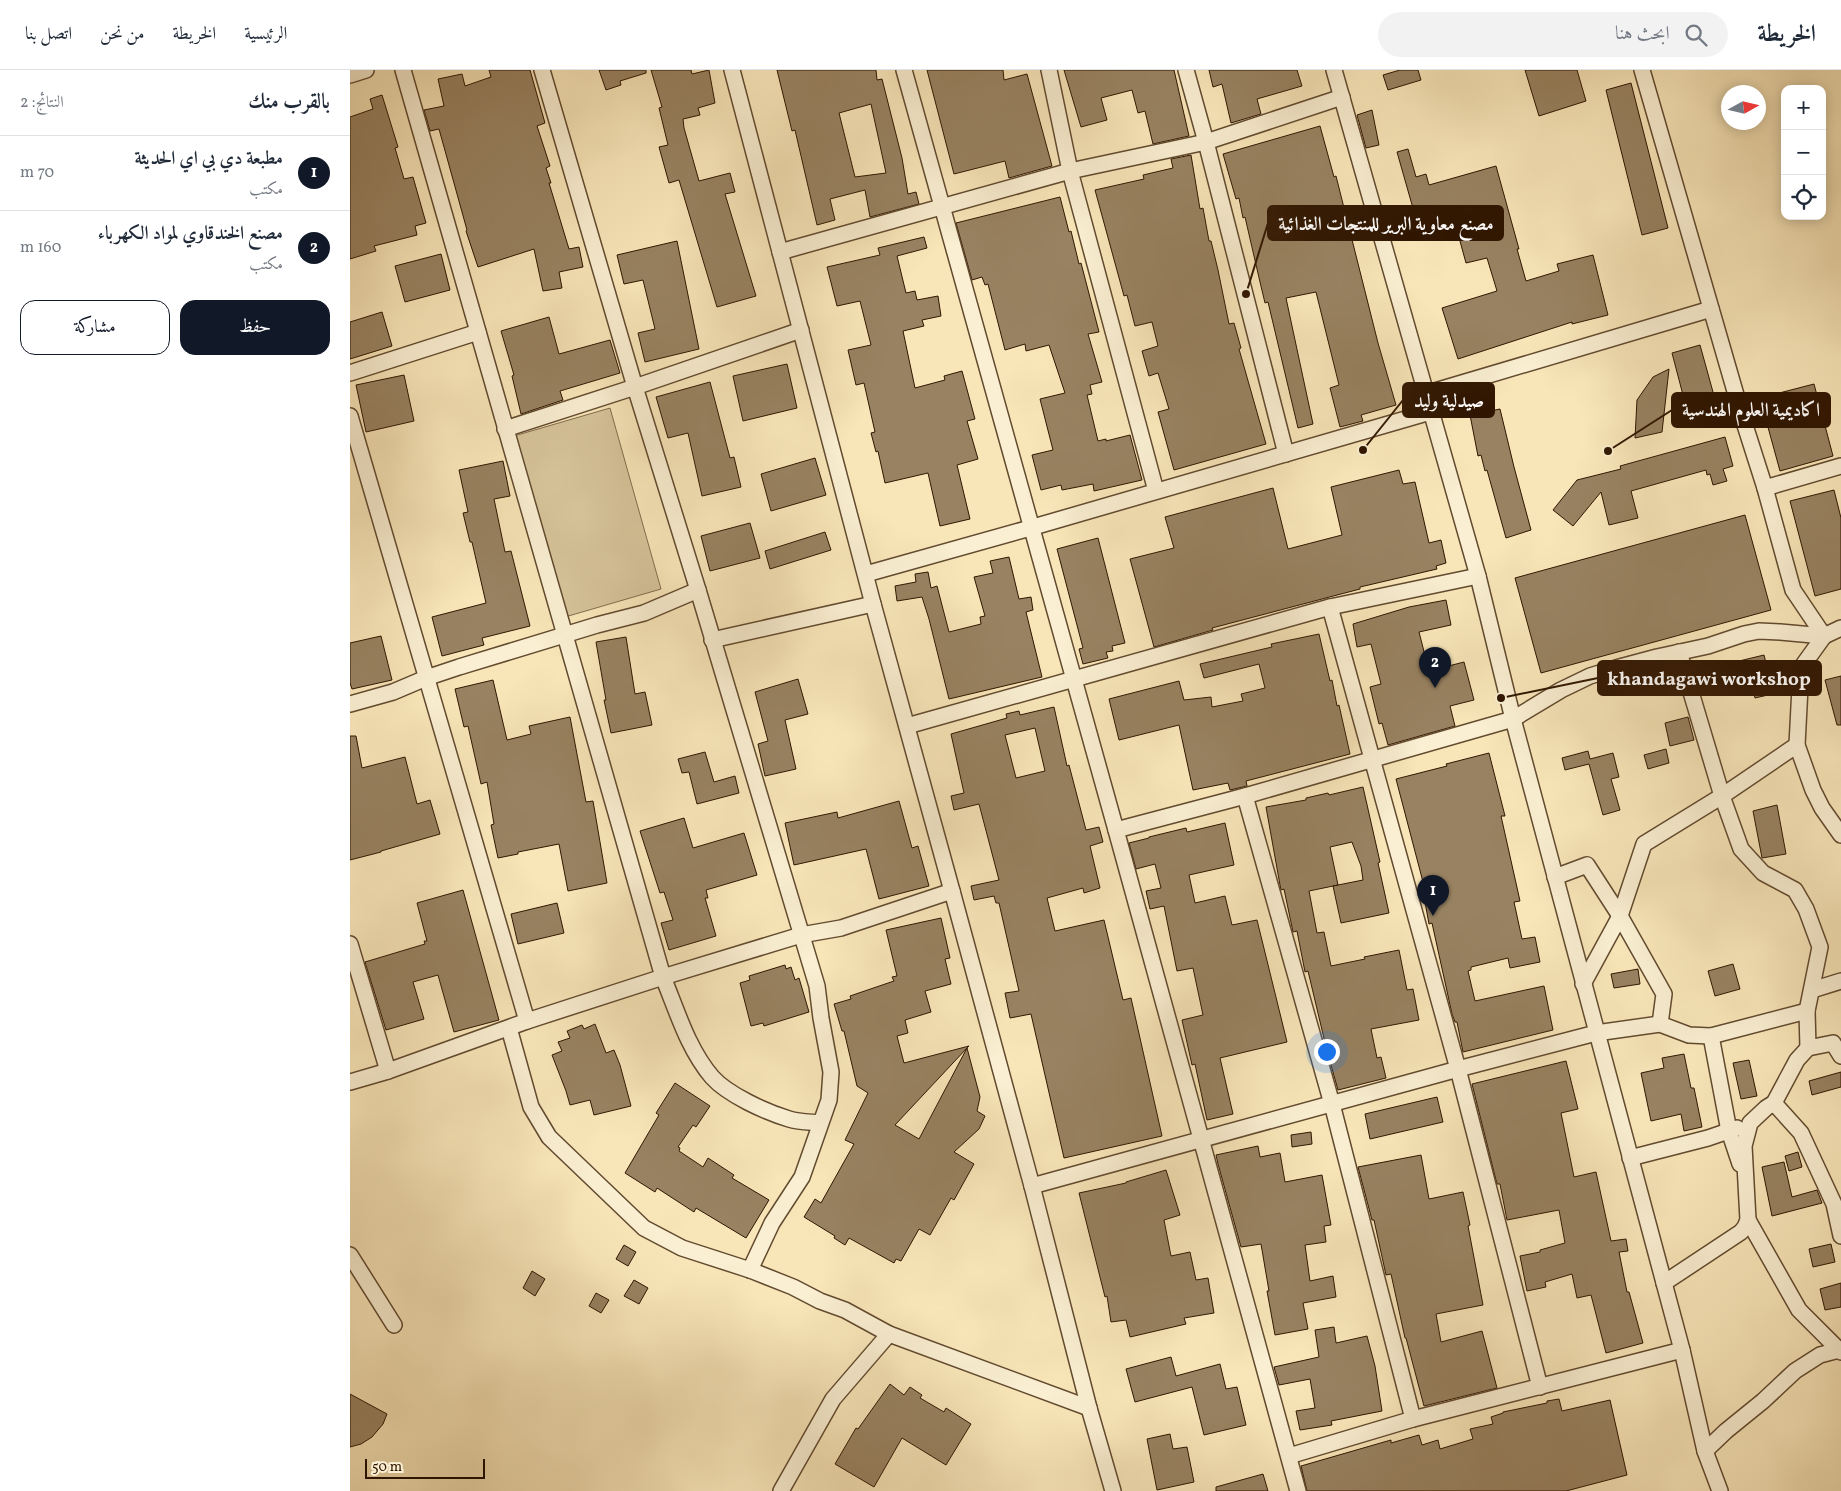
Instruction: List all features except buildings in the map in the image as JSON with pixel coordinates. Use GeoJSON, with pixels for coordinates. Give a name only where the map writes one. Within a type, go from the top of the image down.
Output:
{"type":"FeatureCollection","features":[{"type":"Feature","properties":{"kind":"street"},"geometry":{"type":"LineString","coordinates":[[350,75],[366,70]]}},
{"type":"Feature","properties":{"kind":"street"},"geometry":{"type":"LineString","coordinates":[[403,70],[663,977],[690,1043],[712,1077],[729,1090],[754,1104],[790,1119],[820,1123]]}},
{"type":"Feature","properties":{"kind":"street"},"geometry":{"type":"LineString","coordinates":[[542,70],[635,387],[817,986],[831,1072],[829,1100],[802,1177],[772,1223],[750,1270]]}},
{"type":"Feature","properties":{"kind":"street"},"geometry":{"type":"LineString","coordinates":[[732,70],[873,604],[952,890],[1032,1186],[1089,1408],[1113,1491]]}},
{"type":"Feature","properties":{"kind":"street"},"geometry":{"type":"LineString","coordinates":[[904,70],[940,207],[1116,830],[1298,1491]]}},
{"type":"Feature","properties":{"kind":"street"},"geometry":{"type":"LineString","coordinates":[[1049,70],[1070,171],[1156,491]]}},
{"type":"Feature","properties":{"kind":"street"},"geometry":{"type":"LineString","coordinates":[[1186,70],[1286,454]]}},
{"type":"Feature","properties":{"kind":"street"},"geometry":{"type":"LineString","coordinates":[[1334,70],[1478,576],[1513,719],[1682,1350],[1705,1451],[1720,1491]]}},
{"type":"Feature","properties":{"kind":"street"},"geometry":{"type":"LineString","coordinates":[[1642,70],[1765,488],[1793,590],[1824,636]]}},
{"type":"Feature","properties":{"kind":"street"},"geometry":{"type":"LineString","coordinates":[[780,252],[1070,171],[1206,142],[1342,97]]}},
{"type":"Feature","properties":{"kind":"street"},"geometry":{"type":"LineString","coordinates":[[1425,394],[1711,309]]}},
{"type":"Feature","properties":{"kind":"street"},"geometry":{"type":"LineString","coordinates":[[506,429],[801,330]]}},
{"type":"Feature","properties":{"kind":"street"},"geometry":{"type":"LineString","coordinates":[[350,373],[478,332]]}},
{"type":"Feature","properties":{"kind":"street"},"geometry":{"type":"LineString","coordinates":[[866,574],[1430,412]]}},
{"type":"Feature","properties":{"kind":"street"},"geometry":{"type":"LineString","coordinates":[[350,416],[527,1021]]}},
{"type":"Feature","properties":{"kind":"street"},"geometry":{"type":"LineString","coordinates":[[1765,488],[1841,466]]}},
{"type":"Feature","properties":{"kind":"street"},"geometry":{"type":"LineString","coordinates":[[907,726],[1330,607],[1478,576]]}},
{"type":"Feature","properties":{"kind":"street"},"geometry":{"type":"LineString","coordinates":[[350,704],[393,692],[426,678],[564,635],[644,613],[698,590]]}},
{"type":"Feature","properties":{"kind":"street"},"geometry":{"type":"LineString","coordinates":[[712,640],[873,604]]}},
{"type":"Feature","properties":{"kind":"street"},"geometry":{"type":"LineString","coordinates":[[1330,607],[1458,1069],[1540,1387]]}},
{"type":"Feature","properties":{"kind":"street"},"geometry":{"type":"LineString","coordinates":[[1841,628],[1824,636],[1802,668],[1797,745],[1816,796],[1822,808],[1841,834]]}},
{"type":"Feature","properties":{"kind":"street"},"geometry":{"type":"LineString","coordinates":[[1116,830],[1245,796],[1513,719],[1561,690],[1590,676],[1632,663],[1708,646],[1744,634],[1780,632],[1824,636]]}},
{"type":"Feature","properties":{"kind":"street"},"geometry":{"type":"LineString","coordinates":[[1679,652],[1722,796],[1741,849],[1763,873],[1795,890],[1806,909],[1820,947],[1807,1011],[1808,1048]]}},
{"type":"Feature","properties":{"kind":"street"},"geometry":{"type":"LineString","coordinates":[[1583,984],[1620,916],[1644,844],[1722,796],[1797,745]]}},
{"type":"Feature","properties":{"kind":"street"},"geometry":{"type":"LineString","coordinates":[[1245,796],[1332,1104],[1413,1419]]}},
{"type":"Feature","properties":{"kind":"street"},"geometry":{"type":"LineString","coordinates":[[1555,877],[1586,865],[1620,916],[1664,994],[1660,1024]]}},
{"type":"Feature","properties":{"kind":"street"},"geometry":{"type":"LineString","coordinates":[[350,1082],[388,1071],[527,1021],[663,977],[801,935],[841,928],[952,890]]}},
{"type":"Feature","properties":{"kind":"street"},"geometry":{"type":"LineString","coordinates":[[350,944],[388,1071]]}},
{"type":"Feature","properties":{"kind":"street"},"geometry":{"type":"LineString","coordinates":[[1812,990],[1841,981]]}},
{"type":"Feature","properties":{"kind":"street"},"geometry":{"type":"LineString","coordinates":[[1032,1186],[1596,1033],[1660,1024],[1688,1036],[1711,1036],[1807,1011]]}},
{"type":"Feature","properties":{"kind":"street"},"geometry":{"type":"LineString","coordinates":[[509,1028],[531,1107],[549,1136],[644,1228],[682,1248],[750,1270],[820,1301],[846,1310],[889,1334],[1089,1408]]}},
{"type":"Feature","properties":{"kind":"street"},"geometry":{"type":"LineString","coordinates":[[1711,1036],[1729,1131],[1745,1180]]}},
{"type":"Feature","properties":{"kind":"street"},"geometry":{"type":"LineString","coordinates":[[1630,1158],[1708,1138],[1750,1123],[1774,1103],[1797,1060],[1808,1048],[1833,1044],[1841,1056]]}},
{"type":"Feature","properties":{"kind":"street"},"geometry":{"type":"LineString","coordinates":[[1774,1103],[1801,1133],[1834,1204],[1841,1236]]}},
{"type":"Feature","properties":{"kind":"street"},"geometry":{"type":"LineString","coordinates":[[1750,1123],[1744,1146],[1748,1220],[1800,1310],[1840,1351]]}},
{"type":"Feature","properties":{"kind":"street"},"geometry":{"type":"LineString","coordinates":[[1664,1283],[1741,1232],[1748,1220]]}},
{"type":"Feature","properties":{"kind":"street"},"geometry":{"type":"LineString","coordinates":[[350,1255],[394,1325]]}},
{"type":"Feature","properties":{"kind":"street"},"geometry":{"type":"LineString","coordinates":[[781,1491],[833,1399],[889,1334]]}},
{"type":"Feature","properties":{"kind":"street"},"geometry":{"type":"LineString","coordinates":[[1289,1456],[1413,1419],[1682,1350]]}},
{"type":"Feature","properties":{"kind":"street"},"geometry":{"type":"LineString","coordinates":[[1705,1451],[1795,1371],[1820,1355],[1840,1351]]}},
{"type":"Feature","properties":{"kind":"shaded area"},"geometry":{"type":"Polygon","coordinates":[[[610,408],[661,589],[565,617],[514,436],[610,408]]]}},
{"type":"Feature","properties":{"kind":"place","name":"مصنع معاوية البرير للمنتجات الغذائية"},"geometry":{"type":"Point","coordinates":[1246,294]}},
{"type":"Feature","properties":{"kind":"place","name":"صيدلية وليد"},"geometry":{"type":"Point","coordinates":[1363,450]}},
{"type":"Feature","properties":{"kind":"place","name":"اكاديمية العلوم الهندسية"},"geometry":{"type":"Point","coordinates":[1608,451]}},
{"type":"Feature","properties":{"kind":"place","name":"مصنع الخندقاوي لمواد الكهرباء"},"geometry":{"type":"Point","coordinates":[1435,688]}},
{"type":"Feature","properties":{"kind":"place","name":"khandagawi workshop"},"geometry":{"type":"Point","coordinates":[1501,698]}},
{"type":"Feature","properties":{"kind":"place","name":"مطبعة دي بي اي الحديثة"},"geometry":{"type":"Point","coordinates":[1433,916]}}]}
